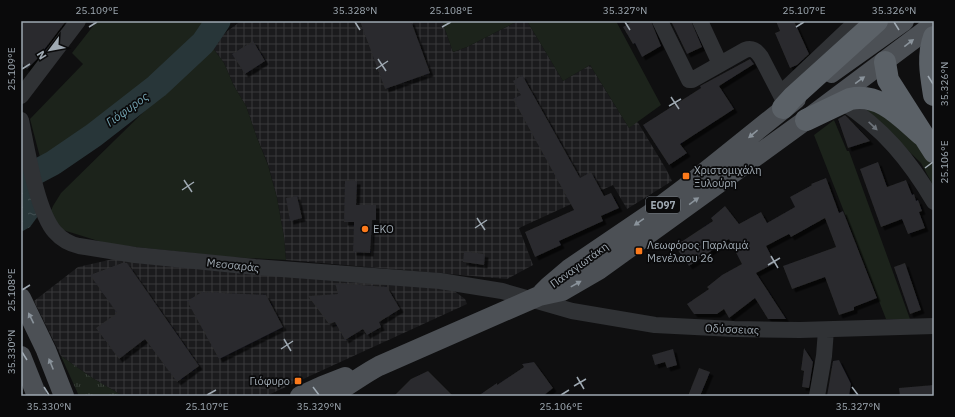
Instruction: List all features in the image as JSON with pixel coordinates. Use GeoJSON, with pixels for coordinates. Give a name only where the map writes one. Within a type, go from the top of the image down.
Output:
{"type":"FeatureCollection","features":[{"type":"Feature","properties":{"kind":"highway"},"geometry":{"type":"LineString","coordinates":[[783,102],[879,30]]}},
{"type":"Feature","properties":{"kind":"highway"},"geometry":{"type":"LineString","coordinates":[[934,37],[930,49],[930,58],[934,95]]}},
{"type":"Feature","properties":{"kind":"highway"},"geometry":{"type":"LineString","coordinates":[[884,62],[888,80],[929,144]]}},
{"type":"Feature","properties":{"kind":"highway"},"geometry":{"type":"LineString","coordinates":[[806,120],[842,102],[863,97],[876,100],[894,111],[929,144]]}},
{"type":"Feature","properties":{"kind":"main road","name":"ΕΟ97"},"geometry":{"type":"LineString","coordinates":[[879,30],[904,21]]}},
{"type":"Feature","properties":{"kind":"main road","name":"ΕΟ97"},"geometry":{"type":"LineString","coordinates":[[806,120],[934,24]]}},
{"type":"Feature","properties":{"kind":"main road","name":"Παναγιωτάκη"},"geometry":{"type":"LineString","coordinates":[[536,298],[570,269],[690,184],[747,139],[783,102],[818,83],[879,30]]}},
{"type":"Feature","properties":{"kind":"main road"},"geometry":{"type":"LineString","coordinates":[[879,30],[884,62]]}},
{"type":"Feature","properties":{"kind":"main road","name":"Παναγιωτάκη"},"geometry":{"type":"LineString","coordinates":[[536,298],[562,291],[600,269],[806,120]]}},
{"type":"Feature","properties":{"kind":"main road"},"geometry":{"type":"LineString","coordinates":[[21,298],[40,338],[60,394]]}},
{"type":"Feature","properties":{"kind":"main road","name":"ΕΟ97"},"geometry":{"type":"LineString","coordinates":[[300,396],[335,380],[363,374],[536,298]]}},
{"type":"Feature","properties":{"kind":"main road"},"geometry":{"type":"LineString","coordinates":[[21,328],[33,353],[60,394]]}},
{"type":"Feature","properties":{"kind":"main road"},"geometry":{"type":"LineString","coordinates":[[21,356],[37,396]]}},
{"type":"Feature","properties":{"kind":"main road","name":"ΕΟ97"},"geometry":{"type":"LineString","coordinates":[[330,396],[352,384],[363,374]]}},
{"type":"Feature","properties":{"kind":"street"},"geometry":{"type":"LineString","coordinates":[[21,96],[78,21]]}},
{"type":"Feature","properties":{"kind":"street"},"geometry":{"type":"LineString","coordinates":[[660,21],[689,80],[692,80],[751,48],[757,50],[783,102],[857,21]]}},
{"type":"Feature","properties":{"kind":"street"},"geometry":{"type":"LineString","coordinates":[[700,21],[720,64]]}},
{"type":"Feature","properties":{"kind":"street"},"geometry":{"type":"LineString","coordinates":[[842,102],[870,122],[900,153],[915,170],[934,202]]}},
{"type":"Feature","properties":{"kind":"street","name":"Μεσσαράς"},"geometry":{"type":"LineString","coordinates":[[22,124],[37,189],[44,212],[51,227],[59,237],[71,244],[90,249],[135,255],[255,267],[440,281],[536,298]]}},
{"type":"Feature","properties":{"kind":"street","name":"Οδύσσειας"},"geometry":{"type":"LineString","coordinates":[[536,298],[578,312],[655,325],[734,329],[826,330],[934,326]]}},
{"type":"Feature","properties":{"kind":"street"},"geometry":{"type":"LineString","coordinates":[[817,396],[824,356],[826,330]]}},
{"type":"Feature","properties":{"kind":"shaded area"},"geometry":{"type":"Polygon","coordinates":[[[241,21],[442,21],[453,52],[467,47],[518,21],[527,21],[563,81],[590,65],[629,128],[637,121],[672,181],[627,209],[613,185],[519,228],[533,265],[507,279],[286,260],[284,237],[277,198],[268,164],[246,106],[234,86],[224,63],[210,44],[241,21]]]}},
{"type":"Feature","properties":{"kind":"shaded area"},"geometry":{"type":"Polygon","coordinates":[[[118,258],[449,287],[465,299],[467,304],[266,396],[123,396],[94,379],[61,356],[34,301],[78,267],[118,258]]]}},
{"type":"Feature","properties":{"kind":"green space"},"geometry":{"type":"Polygon","coordinates":[[[97,21],[212,21],[178,54],[161,74],[41,161],[30,119],[83,64],[72,53],[97,21]]]}},
{"type":"Feature","properties":{"kind":"green space"},"geometry":{"type":"Polygon","coordinates":[[[442,21],[518,21],[467,47],[453,52],[442,21]]]}},
{"type":"Feature","properties":{"kind":"green space"},"geometry":{"type":"Polygon","coordinates":[[[527,21],[616,21],[661,105],[629,128],[590,65],[563,81],[527,21]]]}},
{"type":"Feature","properties":{"kind":"green space"},"geometry":{"type":"Polygon","coordinates":[[[210,44],[224,63],[234,86],[246,106],[268,165],[277,198],[284,237],[286,260],[229,257],[108,244],[63,230],[50,213],[61,193],[171,85],[210,44]]]}},
{"type":"Feature","properties":{"kind":"green space"},"geometry":{"type":"Polygon","coordinates":[[[862,106],[874,108],[922,148],[934,163],[934,187],[921,163],[862,106]]]}},
{"type":"Feature","properties":{"kind":"green space"},"geometry":{"type":"Polygon","coordinates":[[[834,120],[847,151],[849,151],[910,319],[886,319],[814,135],[834,120]]]}},
{"type":"Feature","properties":{"kind":"green space"},"geometry":{"type":"Polygon","coordinates":[[[61,356],[94,379],[123,396],[79,396],[61,356]]]}},
{"type":"Feature","properties":{"kind":"water"},"geometry":{"type":"Polygon","coordinates":[[[21,145],[38,216],[30,227],[21,232],[21,145]]]}},
{"type":"Feature","properties":{"kind":"building"},"geometry":{"type":"Polygon","coordinates":[[[21,21],[66,21],[37,59],[27,69],[21,62],[21,21]]]}},
{"type":"Feature","properties":{"kind":"building"},"geometry":{"type":"Polygon","coordinates":[[[360,21],[411,21],[430,73],[385,89],[360,21]]]}},
{"type":"Feature","properties":{"kind":"building"},"geometry":{"type":"Polygon","coordinates":[[[633,21],[651,21],[661,46],[642,57],[635,43],[633,44],[623,27],[633,21]]]}},
{"type":"Feature","properties":{"kind":"building"},"geometry":{"type":"Polygon","coordinates":[[[671,21],[691,21],[702,47],[687,54],[671,21]]]}},
{"type":"Feature","properties":{"kind":"building"},"geometry":{"type":"Polygon","coordinates":[[[776,21],[794,21],[809,54],[797,65],[790,68],[775,33],[780,31],[776,21]]]}},
{"type":"Feature","properties":{"kind":"building"},"geometry":{"type":"Polygon","coordinates":[[[253,41],[265,61],[245,74],[232,54],[253,41]]]}},
{"type":"Feature","properties":{"kind":"building"},"geometry":{"type":"Polygon","coordinates":[[[750,59],[754,64],[719,86],[734,109],[680,144],[687,153],[669,165],[643,125],[701,88],[700,86],[750,59]]]}},
{"type":"Feature","properties":{"kind":"building"},"geometry":{"type":"Polygon","coordinates":[[[522,75],[580,178],[591,172],[604,196],[611,193],[619,208],[601,216],[603,221],[559,241],[561,245],[535,257],[525,232],[574,210],[513,99],[521,95],[513,81],[522,75]]]}},
{"type":"Feature","properties":{"kind":"building"},"geometry":{"type":"Polygon","coordinates":[[[845,115],[870,141],[848,148],[838,119],[845,115]]]}},
{"type":"Feature","properties":{"kind":"building"},"geometry":{"type":"Polygon","coordinates":[[[878,162],[887,187],[906,180],[912,195],[914,194],[916,201],[918,200],[922,211],[919,212],[925,228],[908,234],[902,219],[881,227],[860,169],[878,162]]]}},
{"type":"Feature","properties":{"kind":"building"},"geometry":{"type":"Polygon","coordinates":[[[826,178],[839,213],[843,211],[877,298],[854,307],[854,310],[839,315],[825,277],[792,289],[783,266],[836,247],[825,218],[791,237],[789,234],[766,246],[775,263],[756,273],[786,319],[768,319],[755,298],[729,318],[724,309],[717,314],[694,314],[687,304],[709,289],[707,287],[722,275],[742,264],[729,239],[689,266],[675,246],[713,221],[711,218],[725,206],[739,224],[761,212],[767,223],[795,207],[790,197],[812,185],[811,184],[826,178]]]}},
{"type":"Feature","properties":{"kind":"building"},"geometry":{"type":"Polygon","coordinates":[[[345,180],[357,181],[356,205],[376,205],[376,220],[372,220],[370,253],[353,252],[354,222],[344,222],[345,180]]]}},
{"type":"Feature","properties":{"kind":"building"},"geometry":{"type":"Polygon","coordinates":[[[297,196],[302,218],[290,221],[286,198],[297,196]]]}},
{"type":"Feature","properties":{"kind":"building"},"geometry":{"type":"Polygon","coordinates":[[[464,251],[485,254],[484,265],[463,262],[464,251]]]}},
{"type":"Feature","properties":{"kind":"building"},"geometry":{"type":"Polygon","coordinates":[[[122,263],[127,263],[199,366],[177,382],[145,339],[119,359],[96,328],[117,313],[90,275],[122,263]]]}},
{"type":"Feature","properties":{"kind":"building"},"geometry":{"type":"Polygon","coordinates":[[[905,263],[921,310],[910,314],[894,267],[905,263]]]}},
{"type":"Feature","properties":{"kind":"building"},"geometry":{"type":"Polygon","coordinates":[[[335,283],[387,287],[400,309],[379,322],[381,327],[367,335],[363,329],[345,340],[335,322],[329,324],[308,296],[338,294],[335,283]]]}},
{"type":"Feature","properties":{"kind":"building"},"geometry":{"type":"Polygon","coordinates":[[[202,292],[266,295],[283,327],[219,359],[187,301],[202,292]]]}},
{"type":"Feature","properties":{"kind":"building"},"geometry":{"type":"Polygon","coordinates":[[[804,348],[813,362],[809,388],[802,387],[804,371],[801,370],[804,348]]]}},
{"type":"Feature","properties":{"kind":"building"},"geometry":{"type":"Polygon","coordinates":[[[673,349],[677,365],[667,368],[665,362],[655,365],[652,355],[673,349]]]}},
{"type":"Feature","properties":{"kind":"building"},"geometry":{"type":"Polygon","coordinates":[[[839,360],[851,384],[849,396],[827,396],[833,361],[839,360]]]}},
{"type":"Feature","properties":{"kind":"building"},"geometry":{"type":"Polygon","coordinates":[[[534,362],[553,388],[543,396],[478,396],[524,367],[522,364],[534,362]]]}},
{"type":"Feature","properties":{"kind":"building"},"geometry":{"type":"Polygon","coordinates":[[[699,368],[710,372],[700,396],[688,396],[699,368]]]}},
{"type":"Feature","properties":{"kind":"building"},"geometry":{"type":"Polygon","coordinates":[[[428,371],[453,396],[394,396],[411,379],[428,371]]]}},
{"type":"Feature","properties":{"kind":"building"},"geometry":{"type":"Polygon","coordinates":[[[934,385],[934,396],[900,396],[899,388],[934,385]]]}},
{"type":"Feature","properties":{"kind":"waterway","name":"Γιόφυρος"},"geometry":{"type":"LineString","coordinates":[[21,180],[53,163],[94,135],[157,86],[203,43],[218,21]]}},
{"type":"Feature","properties":{"kind":"place","name":"Χριστομιχάλη Ξυλούρη"},"geometry":{"type":"Point","coordinates":[686,176]}},
{"type":"Feature","properties":{"kind":"place","name":"ΕΚΟ"},"geometry":{"type":"Point","coordinates":[365,229]}},
{"type":"Feature","properties":{"kind":"place","name":"Λεωφόρος Παρλαμά Μενέλαου 26"},"geometry":{"type":"Point","coordinates":[639,251]}},
{"type":"Feature","properties":{"kind":"place","name":"Γιόφυρο"},"geometry":{"type":"Point","coordinates":[298,381]}}]}
